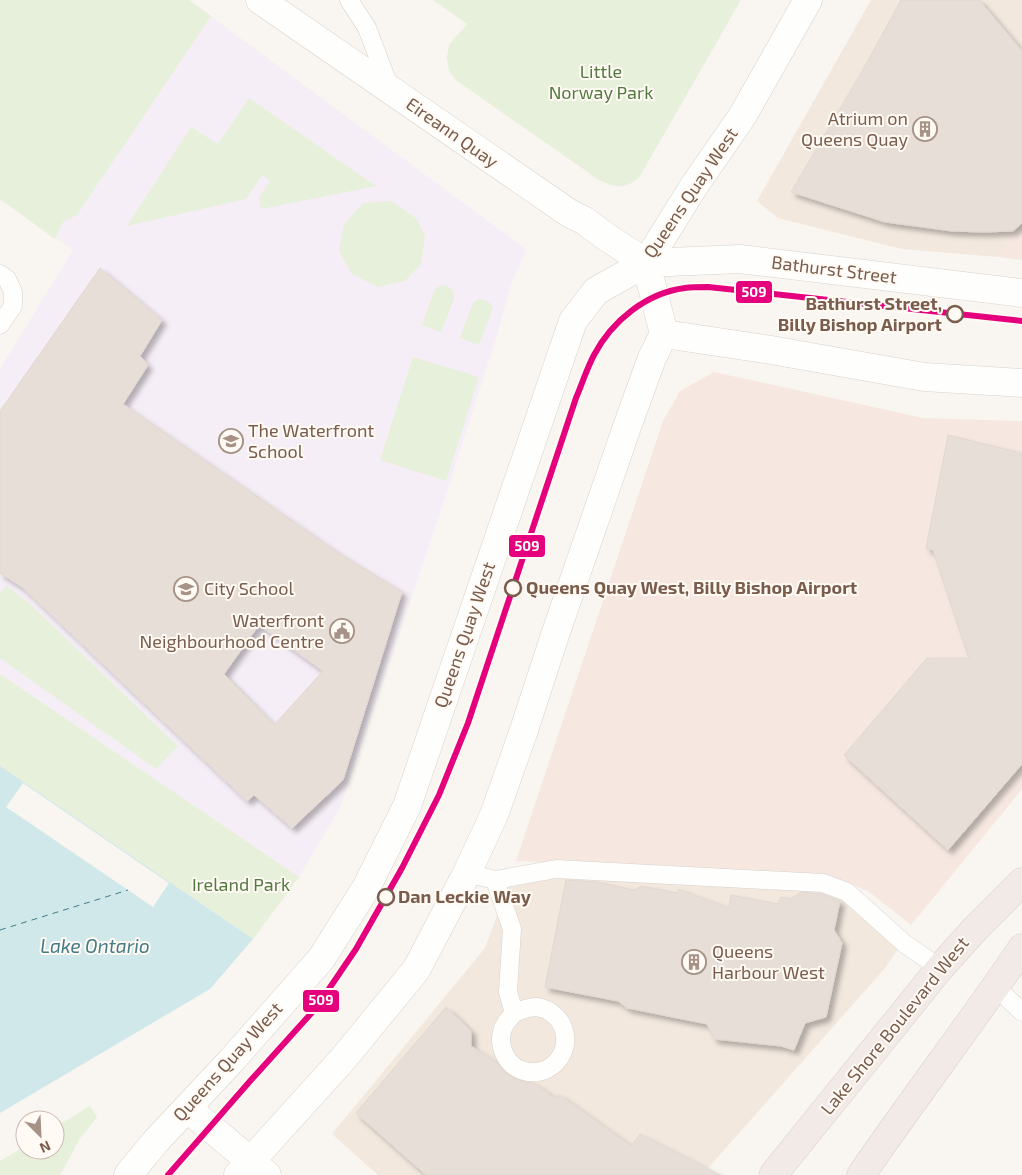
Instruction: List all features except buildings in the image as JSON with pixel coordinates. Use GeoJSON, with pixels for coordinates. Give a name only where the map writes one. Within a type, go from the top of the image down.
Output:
{"type":"FeatureCollection","features":[{"type":"Feature","properties":{"kind":"highway","name":"Lake Shore Boulevard West"},"geometry":{"type":"LineString","coordinates":[[773,1175],[940,968],[1022,882]]}},
{"type":"Feature","properties":{"kind":"highway"},"geometry":{"type":"LineString","coordinates":[[861,1175],[1022,948]]}},
{"type":"Feature","properties":{"kind":"street","name":"Eireann Quay"},"geometry":{"type":"LineString","coordinates":[[260,0],[569,213],[585,221],[646,263]]}},
{"type":"Feature","properties":{"kind":"street","name":"Queens Quay West"},"geometry":{"type":"LineString","coordinates":[[128,1175],[156,1141],[231,1061],[321,959],[366,888],[407,806],[573,321],[596,291],[646,263],[694,186],[743,115],[808,0]]}},
{"type":"Feature","properties":{"kind":"street","name":"Bathurst Street"},"geometry":{"type":"LineString","coordinates":[[646,263],[740,259],[1022,293]]}},
{"type":"Feature","properties":{"kind":"street"},"geometry":{"type":"LineString","coordinates":[[187,1108],[252,1170],[416,970],[467,873],[494,815],[628,424],[652,358],[664,334],[646,263]]}},
{"type":"Feature","properties":{"kind":"street"},"geometry":{"type":"LineString","coordinates":[[664,334],[771,350],[924,377],[1022,383]]}},
{"type":"Feature","properties":{"kind":"lane"},"geometry":{"type":"LineString","coordinates":[[349,0],[367,28],[392,91]]}},
{"type":"Feature","properties":{"kind":"lane"},"geometry":{"type":"LineString","coordinates":[[0,274],[7,279],[13,292],[13,306],[0,325]]}},
{"type":"Feature","properties":{"kind":"lane"},"geometry":{"type":"LineString","coordinates":[[467,873],[495,880],[556,869],[823,883],[847,892],[905,944],[940,968]]}},
{"type":"Feature","properties":{"kind":"lane"},"geometry":{"type":"LineString","coordinates":[[495,880],[512,929],[508,992],[514,1013]]}},
{"type":"Feature","properties":{"kind":"lane"},"geometry":{"type":"LineString","coordinates":[[996,987],[1022,1012]]}},
{"type":"Feature","properties":{"kind":"shaded area","name":"The Waterfront School"},"geometry":{"type":"Polygon","coordinates":[[[0,0],[189,0],[527,250],[512,281],[495,342],[440,513],[340,808],[299,877],[0,674],[0,369],[73,250],[0,199],[0,0]]]}},
{"type":"Feature","properties":{"kind":"shaded area","name":"Atrium on Queens Quay"},"geometry":{"type":"Polygon","coordinates":[[[871,0],[1022,0],[1022,231],[1009,232],[998,257],[902,249],[778,218],[757,201],[871,0]]]}},
{"type":"Feature","properties":{"kind":"shaded area"},"geometry":{"type":"Polygon","coordinates":[[[1022,231],[1022,260],[998,257],[1009,232],[1022,231]]]}},
{"type":"Feature","properties":{"kind":"shaded area"},"geometry":{"type":"Polygon","coordinates":[[[714,372],[923,418],[1022,421],[1022,789],[911,925],[868,891],[830,876],[516,861],[663,421],[680,391],[714,372]]]}},
{"type":"Feature","properties":{"kind":"shaded area"},"geometry":{"type":"Polygon","coordinates":[[[515,868],[776,890],[821,885],[843,893],[900,946],[885,968],[702,1175],[378,1175],[332,1134],[485,948],[515,868]]]}},
{"type":"Feature","properties":{"kind":"green space"},"geometry":{"type":"Polygon","coordinates":[[[0,0],[189,0],[211,16],[77,215],[63,222],[55,239],[0,199],[0,0]]]}},
{"type":"Feature","properties":{"kind":"green space","name":"Little Norway Park"},"geometry":{"type":"Polygon","coordinates":[[[433,0],[741,0],[640,176],[630,184],[616,186],[599,180],[457,81],[449,71],[447,57],[449,45],[467,24],[433,0]]]}},
{"type":"Feature","properties":{"kind":"green space"},"geometry":{"type":"Polygon","coordinates":[[[249,98],[376,186],[261,209],[259,198],[270,181],[262,175],[246,199],[127,226],[191,127],[218,144],[249,98]]]}},
{"type":"Feature","properties":{"kind":"green space"},"geometry":{"type":"Polygon","coordinates":[[[391,201],[416,218],[425,236],[421,264],[405,281],[377,287],[352,274],[339,251],[344,224],[363,203],[391,201]]]}},
{"type":"Feature","properties":{"kind":"green space"},"geometry":{"type":"Polygon","coordinates":[[[442,285],[451,289],[454,293],[454,299],[441,332],[422,325],[434,291],[442,285]]]}},
{"type":"Feature","properties":{"kind":"green space"},"geometry":{"type":"Polygon","coordinates":[[[480,299],[488,302],[493,307],[479,345],[460,338],[472,305],[480,299]]]}},
{"type":"Feature","properties":{"kind":"green space"},"geometry":{"type":"Polygon","coordinates":[[[413,357],[479,377],[446,481],[380,460],[413,357]]]}},
{"type":"Feature","properties":{"kind":"green space"},"geometry":{"type":"Polygon","coordinates":[[[7,586],[29,603],[178,746],[156,769],[0,658],[0,592],[7,586]]]}},
{"type":"Feature","properties":{"kind":"green space","name":"Ireland Park"},"geometry":{"type":"Polygon","coordinates":[[[0,674],[299,877],[253,939],[0,766],[0,674]]]}},
{"type":"Feature","properties":{"kind":"green space"},"geometry":{"type":"Polygon","coordinates":[[[90,1106],[97,1117],[81,1137],[60,1175],[0,1175],[0,1161],[15,1152],[15,1160],[65,1160],[65,1121],[90,1106]]]}},
{"type":"Feature","properties":{"kind":"water","name":"Lake Ontario"},"geometry":{"type":"Polygon","coordinates":[[[0,766],[253,939],[210,989],[0,1113],[0,766]]]}},
{"type":"Feature","properties":{"kind":"pier"},"geometry":{"type":"Polygon","coordinates":[[[23,783],[169,883],[153,907],[6,807],[23,783]]]}},
{"type":"Feature","properties":{"kind":"ferry route"},"geometry":{"type":"LineString","coordinates":[[0,930],[128,890]]}},
{"type":"Feature","properties":{"kind":"transit line","name":"509"},"geometry":{"type":"LineString","coordinates":[[168,1175],[316,1008],[356,949],[402,868],[439,795],[468,723],[576,398],[594,355],[601,343],[620,320],[644,302],[657,296],[685,288],[708,287],[1022,321]]}},
{"type":"Feature","properties":{"kind":"place","name":"Atrium on Queens Quay"},"geometry":{"type":"Point","coordinates":[925,129]}},
{"type":"Feature","properties":{"kind":"place","name":"Bathurst Street, Billy Bishop Airport"},"geometry":{"type":"Point","coordinates":[955,314]}},
{"type":"Feature","properties":{"kind":"place","name":"The Waterfront School"},"geometry":{"type":"Point","coordinates":[231,441]}},
{"type":"Feature","properties":{"kind":"place","name":"Queens Quay West, Billy Bishop Airport"},"geometry":{"type":"Point","coordinates":[513,588]}},
{"type":"Feature","properties":{"kind":"place","name":"City School"},"geometry":{"type":"Point","coordinates":[186,589]}},
{"type":"Feature","properties":{"kind":"place","name":"Waterfront Neighbourhood Centre"},"geometry":{"type":"Point","coordinates":[342,631]}},
{"type":"Feature","properties":{"kind":"place","name":"Dan Leckie Way"},"geometry":{"type":"Point","coordinates":[386,897]}},
{"type":"Feature","properties":{"kind":"place","name":"Queens Harbour West"},"geometry":{"type":"Point","coordinates":[694,962]}}]}
